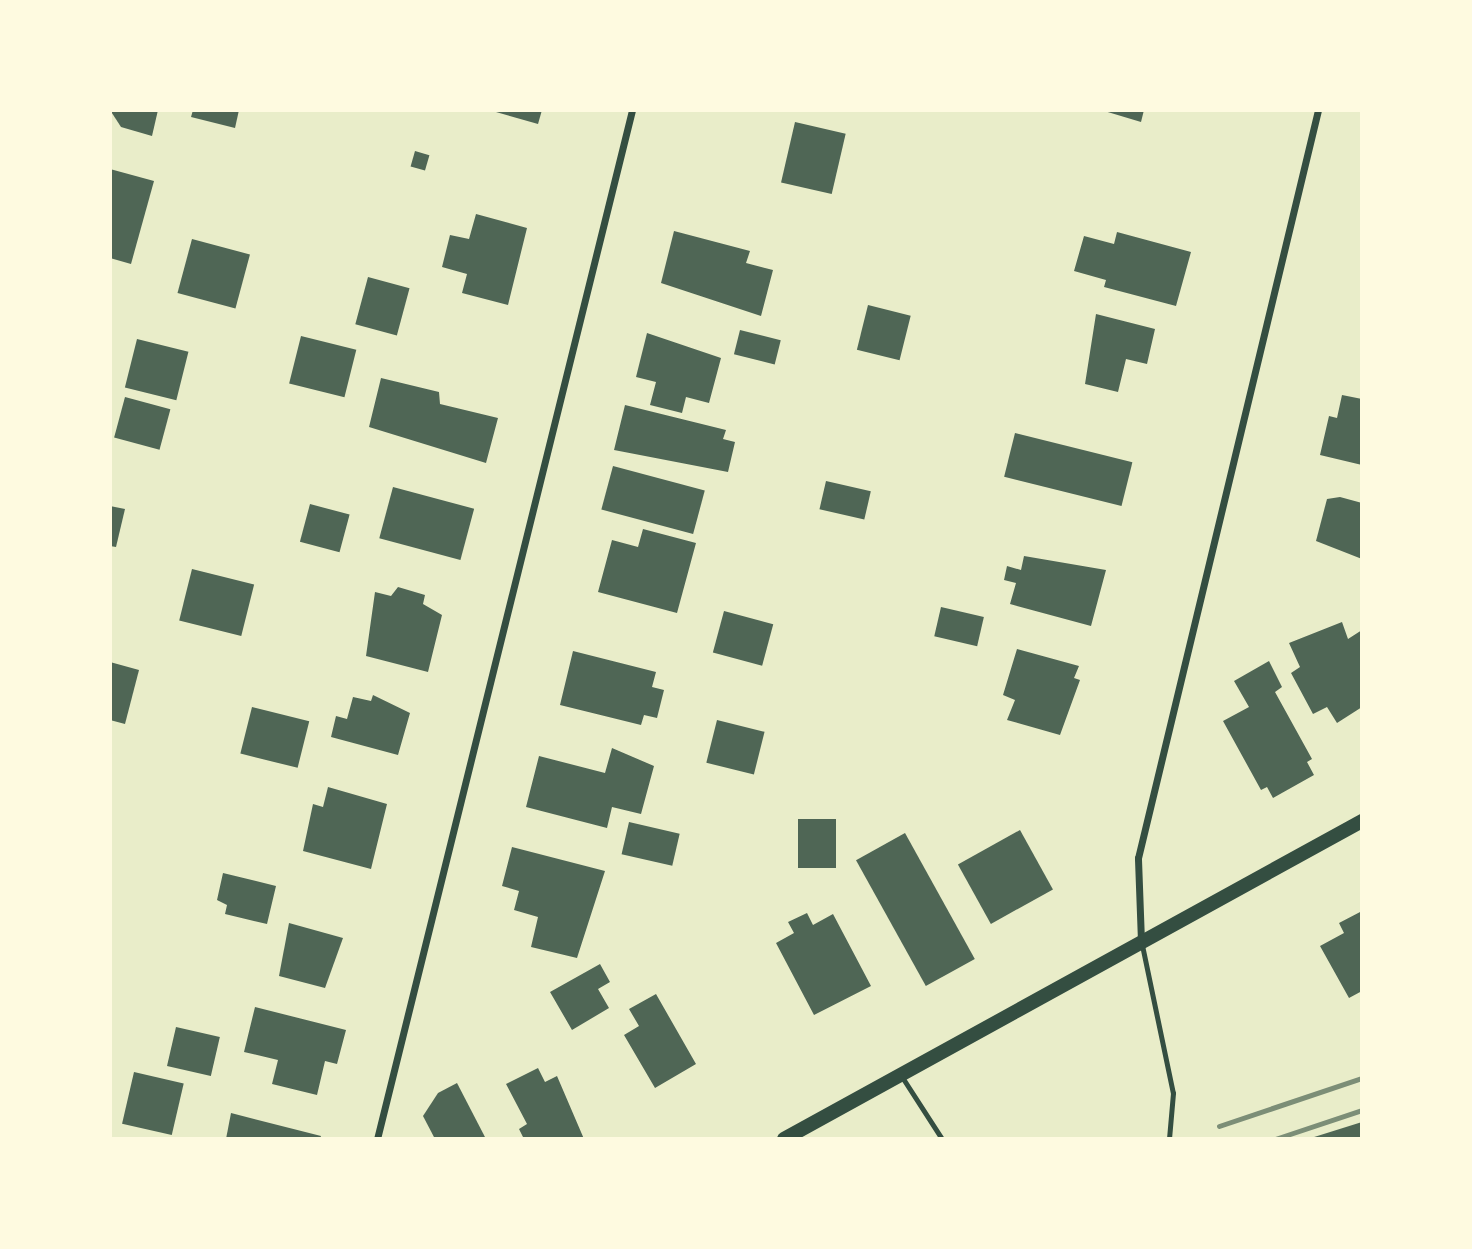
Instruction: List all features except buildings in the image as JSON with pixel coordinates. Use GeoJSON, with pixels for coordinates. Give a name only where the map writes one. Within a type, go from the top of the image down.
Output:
{"type":"FeatureCollection","features":[{"type":"Feature","properties":{"kind":"main road"},"geometry":{"type":"LineString","coordinates":[[783,1139],[1362,821]]}},
{"type":"Feature","properties":{"kind":"street"},"geometry":{"type":"LineString","coordinates":[[377,1139],[632,110]]}},
{"type":"Feature","properties":{"kind":"street"},"geometry":{"type":"LineString","coordinates":[[1142,942],[1138,858],[1318,110]]}},
{"type":"Feature","properties":{"kind":"lane"},"geometry":{"type":"LineString","coordinates":[[1142,942],[1173,1093],[1169,1139]]}},
{"type":"Feature","properties":{"kind":"lane"},"geometry":{"type":"LineString","coordinates":[[901,1075],[942,1139]]}},
{"type":"Feature","properties":{"kind":"railway"},"geometry":{"type":"LineString","coordinates":[[1219,1126],[1362,1078]]}},
{"type":"Feature","properties":{"kind":"railway"},"geometry":{"type":"LineString","coordinates":[[1275,1139],[1362,1110]]}}]}
